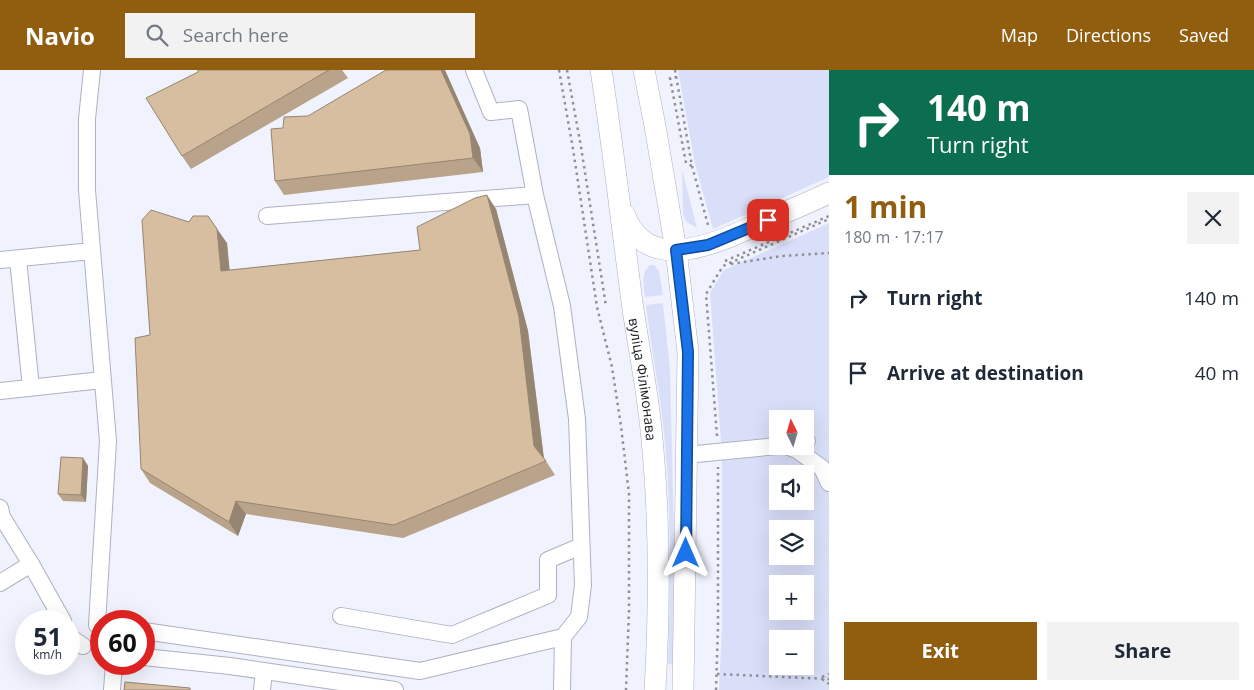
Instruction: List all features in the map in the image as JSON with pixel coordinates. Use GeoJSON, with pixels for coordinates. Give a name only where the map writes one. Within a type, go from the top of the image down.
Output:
{"type":"FeatureCollection","features":[{"type":"Feature","properties":{"kind":"main road","name":"вуліца Філімонава"},"geometry":{"type":"LineString","coordinates":[[601,70],[622,210],[632,303],[648,401],[654,460],[658,544],[658,620],[655,690]]}},
{"type":"Feature","properties":{"kind":"main road"},"geometry":{"type":"LineString","coordinates":[[644,70],[676,250],[688,352],[683,690]]}},
{"type":"Feature","properties":{"kind":"main road"},"geometry":{"type":"LineString","coordinates":[[622,210],[631,230],[641,239],[659,248],[676,250],[716,243],[829,193]]}},
{"type":"Feature","properties":{"kind":"lane"},"geometry":{"type":"LineString","coordinates":[[92,70],[87,119],[87,190],[108,441],[97,610]]}},
{"type":"Feature","properties":{"kind":"lane"},"geometry":{"type":"LineString","coordinates":[[474,70],[492,112],[519,109],[535,195],[562,306],[576,419],[583,585],[579,617],[563,637],[562,690]]}},
{"type":"Feature","properties":{"kind":"lane"},"geometry":{"type":"LineString","coordinates":[[267,216],[535,195]]}},
{"type":"Feature","properties":{"kind":"lane"},"geometry":{"type":"LineString","coordinates":[[0,260],[92,252]]}},
{"type":"Feature","properties":{"kind":"lane"},"geometry":{"type":"LineString","coordinates":[[18,259],[31,388]]}},
{"type":"Feature","properties":{"kind":"lane"},"geometry":{"type":"LineString","coordinates":[[0,391],[102,380]]}},
{"type":"Feature","properties":{"kind":"lane"},"geometry":{"type":"LineString","coordinates":[[686,454],[769,447]]}},
{"type":"Feature","properties":{"kind":"lane"},"geometry":{"type":"LineString","coordinates":[[804,455],[822,468],[829,483]]}},
{"type":"Feature","properties":{"kind":"lane"},"geometry":{"type":"LineString","coordinates":[[1,514],[57,610]]}},
{"type":"Feature","properties":{"kind":"lane"},"geometry":{"type":"LineString","coordinates":[[341,616],[452,635],[548,596],[548,560],[581,546]]}},
{"type":"Feature","properties":{"kind":"lane"},"geometry":{"type":"LineString","coordinates":[[0,583],[31,564]]}},
{"type":"Feature","properties":{"kind":"lane"},"geometry":{"type":"LineString","coordinates":[[155,633],[420,671],[563,637]]}},
{"type":"Feature","properties":{"kind":"lane"},"geometry":{"type":"LineString","coordinates":[[155,658],[264,671],[395,690]]}},
{"type":"Feature","properties":{"kind":"lane"},"geometry":{"type":"LineString","coordinates":[[262,690],[264,671]]}},
{"type":"Feature","properties":{"kind":"lane"},"geometry":{"type":"LineString","coordinates":[[112,690],[113,675]]}},
{"type":"Feature","properties":{"kind":"path"},"geometry":{"type":"LineString","coordinates":[[558,70],[573,149],[597,307],[612,367],[624,445],[629,494],[629,610],[626,690]]}},
{"type":"Feature","properties":{"kind":"path"},"geometry":{"type":"LineString","coordinates":[[567,70],[606,306]]}},
{"type":"Feature","properties":{"kind":"path"},"geometry":{"type":"LineString","coordinates":[[675,70],[692,166],[710,229]]}},
{"type":"Feature","properties":{"kind":"path"},"geometry":{"type":"LineString","coordinates":[[676,76],[670,78],[686,163],[692,166]]}},
{"type":"Feature","properties":{"kind":"path"},"geometry":{"type":"LineString","coordinates":[[716,690],[718,450],[706,294],[722,266],[726,263],[829,218]]}},
{"type":"Feature","properties":{"kind":"path"},"geometry":{"type":"LineString","coordinates":[[726,263],[782,256],[829,254]]}},
{"type":"Feature","properties":{"kind":"path"},"geometry":{"type":"LineString","coordinates":[[717,674],[829,679]]}},
{"type":"Feature","properties":{"kind":"path"},"geometry":{"type":"LineString","coordinates":[[820,678],[829,674]]}},
{"type":"Feature","properties":{"kind":"path"},"geometry":{"type":"LineString","coordinates":[[820,678],[829,684]]}},
{"type":"Feature","properties":{"kind":"shaded area"},"geometry":{"type":"Polygon","coordinates":[[[678,70],[829,70],[829,177],[713,229],[695,164],[678,70]]]}},
{"type":"Feature","properties":{"kind":"shaded area"},"geometry":{"type":"Polygon","coordinates":[[[682,169],[697,228],[687,222],[683,215],[682,169]]]}},
{"type":"Feature","properties":{"kind":"shaded area"},"geometry":{"type":"Polygon","coordinates":[[[829,223],[829,690],[719,690],[722,625],[722,455],[710,293],[724,270],[829,223]]]}},
{"type":"Feature","properties":{"kind":"shaded area"},"geometry":{"type":"Polygon","coordinates":[[[650,265],[654,265],[659,271],[663,295],[645,297],[644,276],[650,265]]]}},
{"type":"Feature","properties":{"kind":"shaded area"},"geometry":{"type":"Polygon","coordinates":[[[663,303],[670,370],[674,536],[673,664],[668,664],[670,548],[667,462],[646,305],[663,303]]]}},
{"type":"Feature","properties":{"kind":"building"},"geometry":{"type":"Polygon","coordinates":[[[198,70],[329,70],[182,156],[146,98],[198,72],[198,70]]]}},
{"type":"Feature","properties":{"kind":"building"},"geometry":{"type":"Polygon","coordinates":[[[386,70],[441,70],[470,134],[473,158],[275,181],[271,129],[283,128],[284,117],[308,116],[386,70]]]}},
{"type":"Feature","properties":{"kind":"building"},"geometry":{"type":"Polygon","coordinates":[[[487,195],[519,317],[534,446],[546,461],[394,525],[236,501],[229,522],[141,469],[135,338],[150,335],[142,220],[151,210],[189,222],[193,216],[208,216],[217,229],[221,271],[420,250],[417,227],[475,198],[487,195]]]}},
{"type":"Feature","properties":{"kind":"building"},"geometry":{"type":"Polygon","coordinates":[[[61,457],[83,458],[81,495],[58,494],[61,457]]]}},
{"type":"Feature","properties":{"kind":"building"},"geometry":{"type":"Polygon","coordinates":[[[125,682],[190,688],[190,690],[124,690],[125,682]]]}},
{"type":"Feature","properties":{"kind":"route"},"geometry":{"type":"LineString","coordinates":[[686,553],[688,352],[683,296],[676,250],[716,243],[768,220]]}}]}
